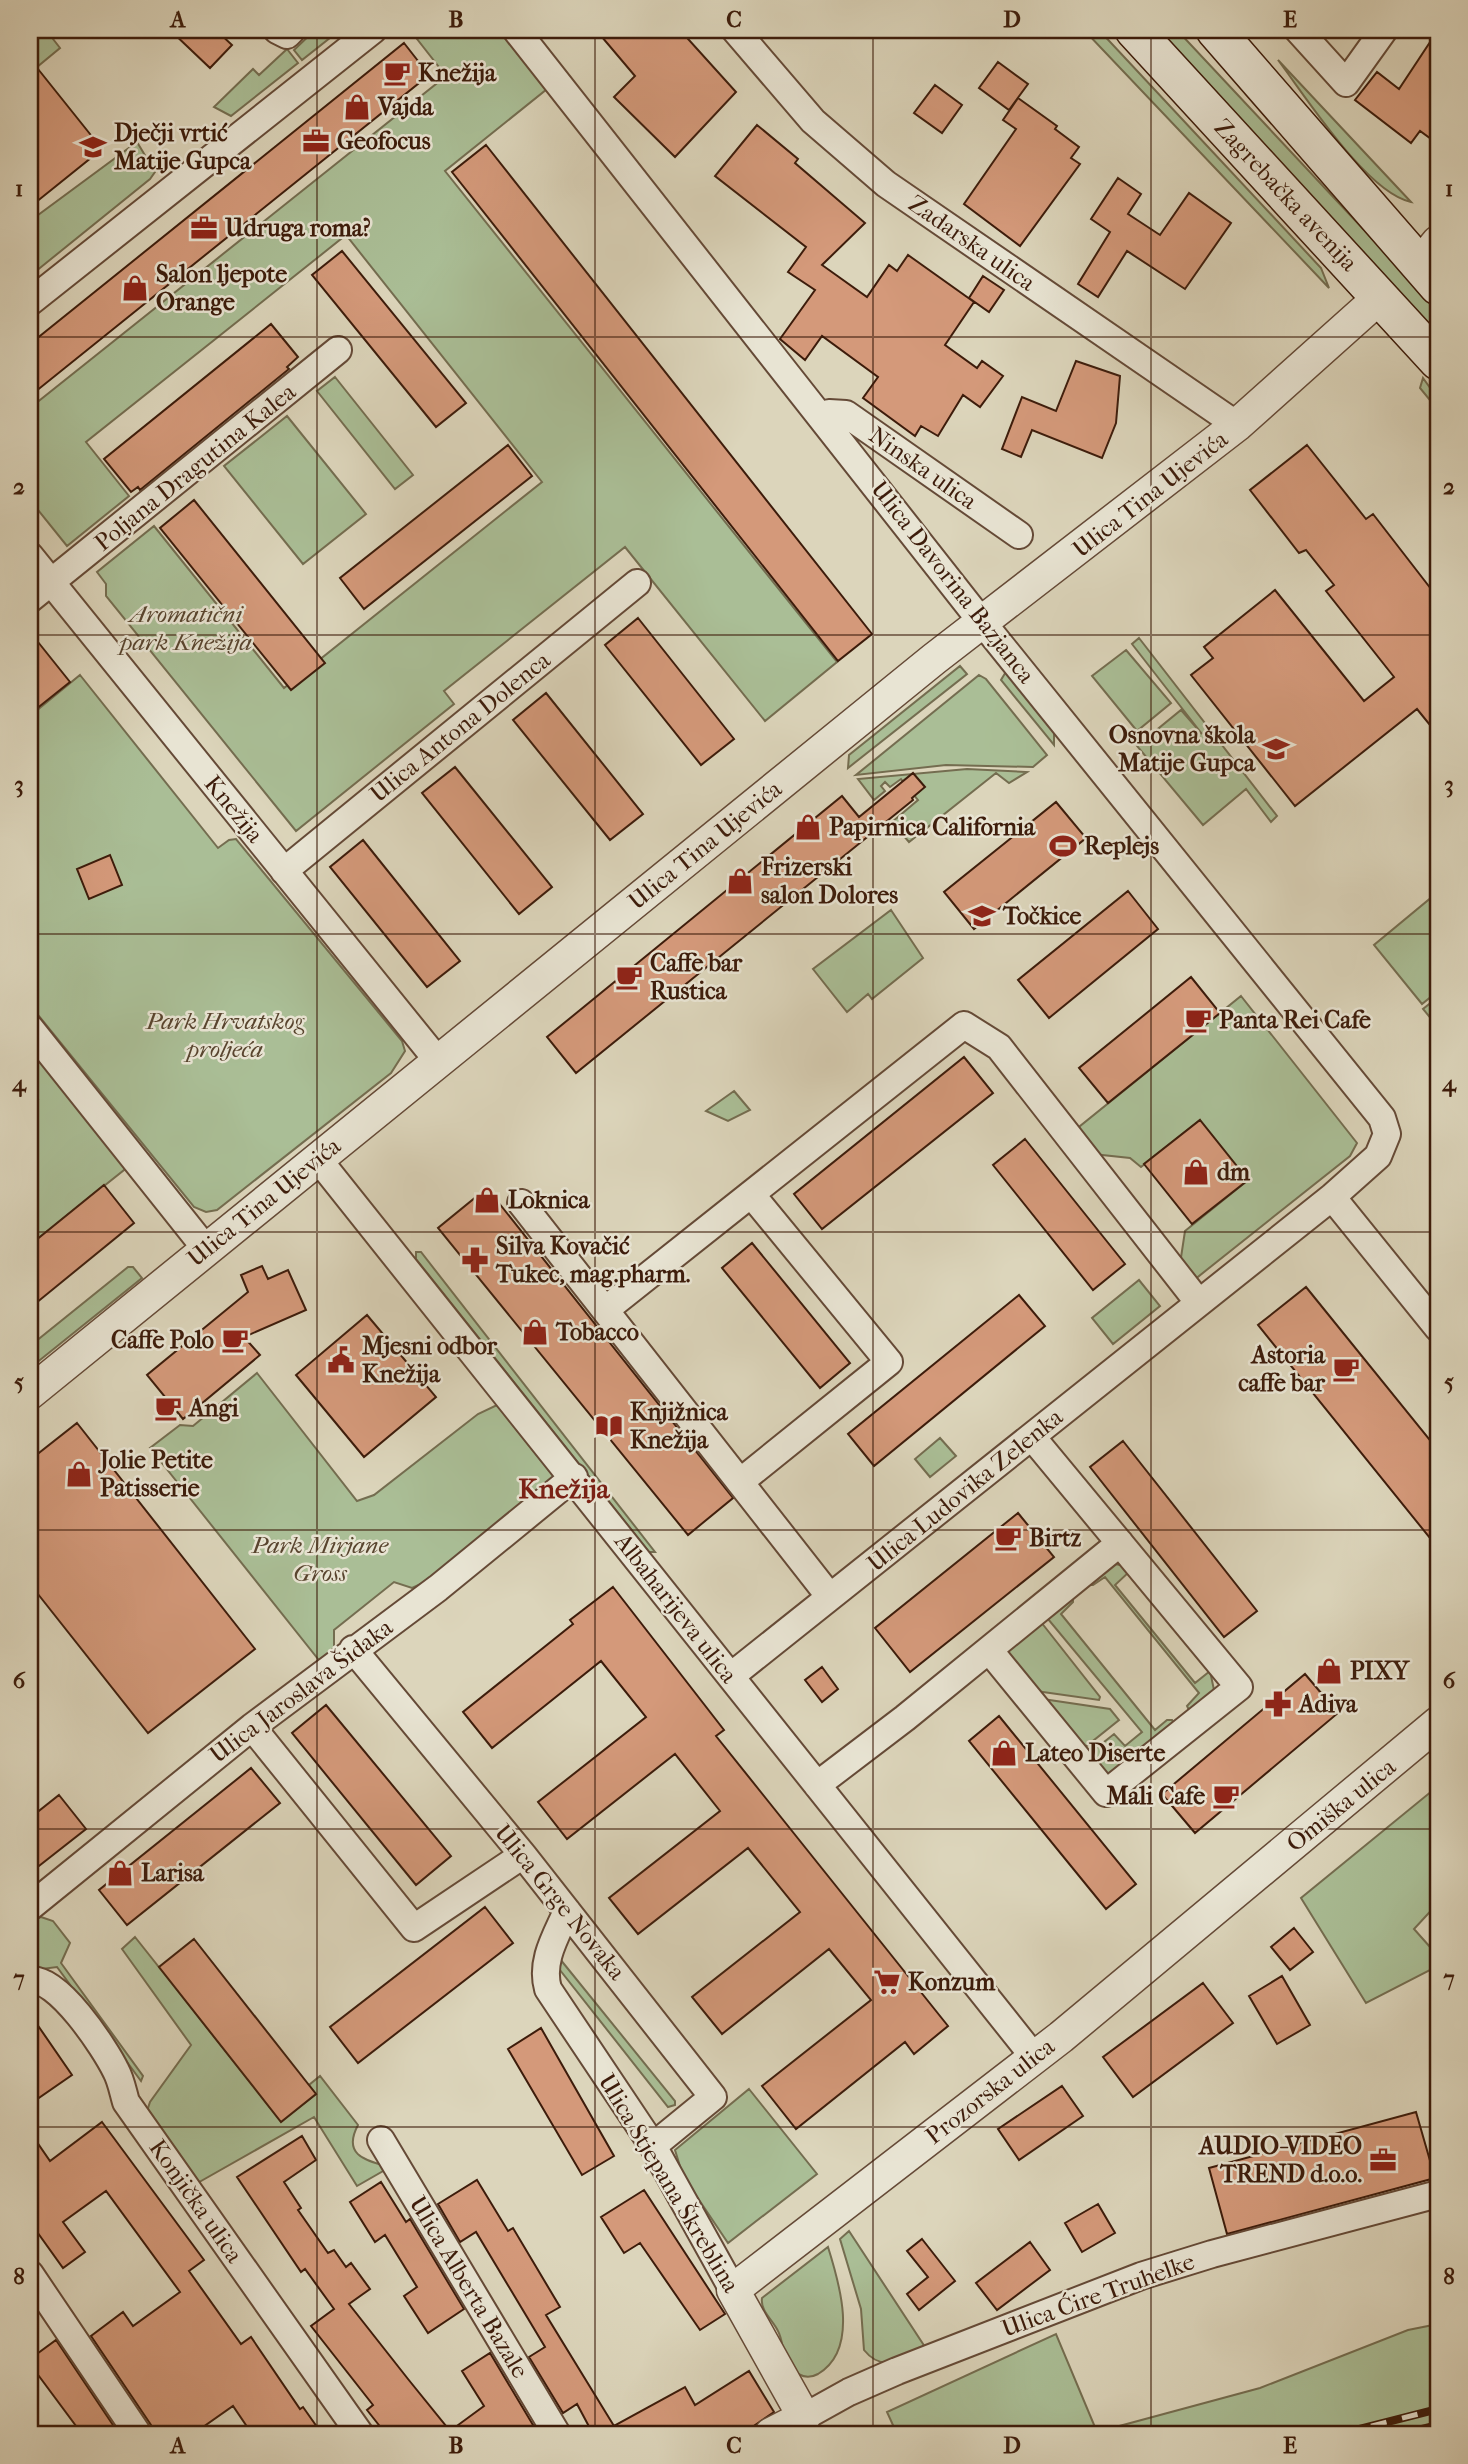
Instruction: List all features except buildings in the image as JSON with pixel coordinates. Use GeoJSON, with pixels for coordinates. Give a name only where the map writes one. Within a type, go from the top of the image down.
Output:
{"type":"FeatureCollection","features":[{"type":"Feature","properties":{"kind":"main road","name":"Zagrebačka avenija"},"geometry":{"type":"LineString","coordinates":[[1133,30],[1438,361]]}},
{"type":"Feature","properties":{"kind":"main road","name":"Zagrebačka avenija"},"geometry":{"type":"LineString","coordinates":[[1215,30],[1432,264]]}},
{"type":"Feature","properties":{"kind":"street"},"geometry":{"type":"LineString","coordinates":[[277,30],[287,35],[292,30]]}},
{"type":"Feature","properties":{"kind":"street"},"geometry":{"type":"LineString","coordinates":[[30,302],[373,30]]}},
{"type":"Feature","properties":{"kind":"street","name":"Ulica Davorina Bazjanca"},"geometry":{"type":"LineString","coordinates":[[516,30],[984,622],[1382,1118],[1387,1134]]}},
{"type":"Feature","properties":{"kind":"street","name":"Zadarska ulica"},"geometry":{"type":"LineString","coordinates":[[735,30],[813,121],[886,184],[1237,425]]}},
{"type":"Feature","properties":{"kind":"street"},"geometry":{"type":"LineString","coordinates":[[1298,30],[1346,83],[1384,30]]}},
{"type":"Feature","properties":{"kind":"street","name":"Ulica Tina Ujevića"},"geometry":{"type":"LineString","coordinates":[[30,1393],[934,659],[1237,425],[1379,298]]}},
{"type":"Feature","properties":{"kind":"street","name":"Poljana Dragutina Kalea"},"geometry":{"type":"LineString","coordinates":[[30,598],[338,350]]}},
{"type":"Feature","properties":{"kind":"street","name":"Ninska ulica"},"geometry":{"type":"LineString","coordinates":[[823,417],[829,413],[846,414],[1019,535]]}},
{"type":"Feature","properties":{"kind":"street","name":"Knežija"},"geometry":{"type":"LineString","coordinates":[[30,556],[438,1061]]}},
{"type":"Feature","properties":{"kind":"street","name":"Ulica Antona Dolenca"},"geometry":{"type":"LineString","coordinates":[[284,871],[637,583]]}},
{"type":"Feature","properties":{"kind":"street"},"geometry":{"type":"LineString","coordinates":[[605,1310],[964,1025],[999,1047],[1199,1303]]}},
{"type":"Feature","properties":{"kind":"street"},"geometry":{"type":"LineString","coordinates":[[30,1028],[206,1249]]}},
{"type":"Feature","properties":{"kind":"street","name":"Ulica Ludovika Zelenka"},"geometry":{"type":"LineString","coordinates":[[731,1676],[1332,1198],[1378,1156],[1387,1134]]}},
{"type":"Feature","properties":{"kind":"street","name":"Albaharijeva ulica"},"geometry":{"type":"LineString","coordinates":[[318,1159],[1034,2057]]}},
{"type":"Feature","properties":{"kind":"street"},"geometry":{"type":"LineString","coordinates":[[740,1482],[888,1362],[751,1194]]}},
{"type":"Feature","properties":{"kind":"street"},"geometry":{"type":"LineString","coordinates":[[1332,1198],[1438,1328]]}},
{"type":"Feature","properties":{"kind":"street"},"geometry":{"type":"LineString","coordinates":[[521,1203],[830,1597]]}},
{"type":"Feature","properties":{"kind":"street"},"geometry":{"type":"LineString","coordinates":[[989,1650],[1106,1793],[1239,1687],[1032,1437]]}},
{"type":"Feature","properties":{"kind":"street","name":"Ulica Jaroslava Šidaka"},"geometry":{"type":"LineString","coordinates":[[30,1907],[252,1727],[438,1588],[574,1477]]}},
{"type":"Feature","properties":{"kind":"street"},"geometry":{"type":"LineString","coordinates":[[817,1785],[1120,1543]]}},
{"type":"Feature","properties":{"kind":"street","name":"Ulica Grge Novaka"},"geometry":{"type":"LineString","coordinates":[[353,1649],[523,1856],[713,2097],[653,2146]]}},
{"type":"Feature","properties":{"kind":"street"},"geometry":{"type":"LineString","coordinates":[[252,1727],[414,1928],[523,1856]]}},
{"type":"Feature","properties":{"kind":"street","name":"Omiška ulica"},"geometry":{"type":"LineString","coordinates":[[1243,1886],[1432,1736]]}},
{"type":"Feature","properties":{"kind":"street","name":"Prozorska ulica"},"geometry":{"type":"LineString","coordinates":[[733,2290],[1034,2057],[1243,1886]]}},
{"type":"Feature","properties":{"kind":"street","name":"Ulica Stjepana Škreblina"},"geometry":{"type":"LineString","coordinates":[[567,1911],[546,1959],[543,1973],[548,1989],[653,2146],[804,2417]]}},
{"type":"Feature","properties":{"kind":"street","name":"Konjička ulica"},"geometry":{"type":"LineString","coordinates":[[30,1981],[39,1979],[55,1988],[94,2037],[116,2071],[126,2102],[360,2434]]}},
{"type":"Feature","properties":{"kind":"street","name":"Ulica Alberta Bazale"},"geometry":{"type":"LineString","coordinates":[[381,2140],[557,2434]]}},
{"type":"Feature","properties":{"kind":"street","name":"Ulica Ćire Truhelke"},"geometry":{"type":"LineString","coordinates":[[771,2434],[849,2392],[1142,2276],[1212,2254],[1438,2194]]}},
{"type":"Feature","properties":{"kind":"street"},"geometry":{"type":"LineString","coordinates":[[30,2274],[138,2434]]}},
{"type":"Feature","properties":{"kind":"green space"},"geometry":{"type":"Polygon","coordinates":[[[30,30],[46,30],[60,48],[37,67],[30,58],[30,30]]]}},
{"type":"Feature","properties":{"kind":"green space"},"geometry":{"type":"Polygon","coordinates":[[[315,30],[340,30],[302,60],[294,50],[315,30]]]}},
{"type":"Feature","properties":{"kind":"green space","name":"Aromatični park Knežija"},"geometry":{"type":"Polygon","coordinates":[[[410,30],[499,30],[547,89],[445,171],[837,662],[765,721],[625,547],[444,691],[454,704],[296,831],[106,596],[106,584],[97,572],[154,526],[284,688],[542,482],[346,235],[86,442],[129,496],[67,546],[30,500],[30,408],[446,76],[410,30]]]}},
{"type":"Feature","properties":{"kind":"green space"},"geometry":{"type":"Polygon","coordinates":[[[1084,30],[1099,30],[1321,268],[1329,288],[1084,30]]]}},
{"type":"Feature","properties":{"kind":"green space"},"geometry":{"type":"Polygon","coordinates":[[[1155,30],[1177,30],[1438,309],[1438,323],[1433,328],[1155,30]]]}},
{"type":"Feature","properties":{"kind":"green space"},"geometry":{"type":"Polygon","coordinates":[[[287,49],[298,63],[231,116],[214,107],[253,69],[259,75],[287,49]]]}},
{"type":"Feature","properties":{"kind":"green space"},"geometry":{"type":"Polygon","coordinates":[[[1278,60],[1411,202],[1394,195],[1357,163],[1278,60]]]}},
{"type":"Feature","properties":{"kind":"green space"},"geometry":{"type":"Polygon","coordinates":[[[137,142],[155,172],[150,179],[30,276],[30,221],[137,142]]]}},
{"type":"Feature","properties":{"kind":"green space"},"geometry":{"type":"Polygon","coordinates":[[[335,377],[413,475],[395,489],[317,391],[335,377]]]}},
{"type":"Feature","properties":{"kind":"green space"},"geometry":{"type":"Polygon","coordinates":[[[1423,378],[1438,399],[1438,410],[1420,388],[1423,378]]]}},
{"type":"Feature","properties":{"kind":"green space"},"geometry":{"type":"Polygon","coordinates":[[[287,416],[366,514],[303,564],[224,466],[287,416]]]}},
{"type":"Feature","properties":{"kind":"green space"},"geometry":{"type":"Polygon","coordinates":[[[1139,638],[1277,816],[1271,822],[1246,789],[1203,825],[1137,746],[1181,710],[1202,734],[1132,644],[1139,638]]]}},
{"type":"Feature","properties":{"kind":"green space"},"geometry":{"type":"Polygon","coordinates":[[[1126,650],[1171,703],[1137,731],[1092,676],[1126,650]]]}},
{"type":"Feature","properties":{"kind":"green space"},"geometry":{"type":"Polygon","coordinates":[[[960,666],[967,674],[848,768],[849,755],[960,666]]]}},
{"type":"Feature","properties":{"kind":"green space"},"geometry":{"type":"Polygon","coordinates":[[[1007,670],[1054,731],[1054,745],[1001,680],[1007,670]]]}},
{"type":"Feature","properties":{"kind":"green space","name":"Park Hrvatskog proljeća"},"geometry":{"type":"Polygon","coordinates":[[[80,675],[218,848],[229,840],[236,839],[402,1041],[405,1051],[391,1073],[217,1210],[206,1212],[194,1207],[30,1005],[30,716],[80,675]]]}},
{"type":"Feature","properties":{"kind":"green space"},"geometry":{"type":"Polygon","coordinates":[[[979,675],[986,679],[1047,755],[1033,767],[946,765],[856,775],[979,675]]]}},
{"type":"Feature","properties":{"kind":"green space"},"geometry":{"type":"Polygon","coordinates":[[[967,769],[1027,772],[1009,783],[996,773],[909,842],[892,822],[918,800],[901,779],[890,787],[885,782],[881,786],[885,791],[874,800],[858,779],[967,769]]]}},
{"type":"Feature","properties":{"kind":"green space"},"geometry":{"type":"Polygon","coordinates":[[[1438,892],[1438,991],[1422,1004],[1374,945],[1438,892]]]}},
{"type":"Feature","properties":{"kind":"green space"},"geometry":{"type":"Polygon","coordinates":[[[891,910],[923,958],[872,999],[868,994],[847,1012],[813,969],[891,910]]]}},
{"type":"Feature","properties":{"kind":"green space"},"geometry":{"type":"Polygon","coordinates":[[[1241,996],[1357,1143],[1350,1156],[1194,1280],[1180,1264],[1185,1231],[1248,1180],[1200,1120],[1141,1167],[1130,1158],[1093,1154],[1074,1131],[1241,996]]]}},
{"type":"Feature","properties":{"kind":"green space"},"geometry":{"type":"Polygon","coordinates":[[[1438,997],[1438,1027],[1423,1009],[1438,997]]]}},
{"type":"Feature","properties":{"kind":"green space"},"geometry":{"type":"Polygon","coordinates":[[[32,1048],[129,1166],[30,1245],[30,1105],[38,1099],[30,1088],[32,1048]]]}},
{"type":"Feature","properties":{"kind":"green space"},"geometry":{"type":"Polygon","coordinates":[[[734,1091],[750,1110],[728,1121],[706,1111],[734,1091]]]}},
{"type":"Feature","properties":{"kind":"green space"},"geometry":{"type":"Polygon","coordinates":[[[416,1252],[421,1252],[655,1552],[649,1552],[416,1259],[416,1252]]]}},
{"type":"Feature","properties":{"kind":"green space"},"geometry":{"type":"Polygon","coordinates":[[[128,1267],[133,1267],[142,1278],[30,1368],[30,1346],[128,1267]]]}},
{"type":"Feature","properties":{"kind":"green space"},"geometry":{"type":"Polygon","coordinates":[[[1139,1280],[1160,1306],[1113,1344],[1092,1318],[1139,1280]]]}},
{"type":"Feature","properties":{"kind":"green space","name":"Park Mirjane Gross"},"geometry":{"type":"Polygon","coordinates":[[[257,1373],[357,1501],[374,1495],[478,1414],[497,1405],[555,1478],[423,1583],[412,1588],[394,1582],[334,1630],[334,1651],[322,1664],[150,1448],[180,1425],[193,1426],[257,1373]]]}},
{"type":"Feature","properties":{"kind":"green space"},"geometry":{"type":"Polygon","coordinates":[[[940,1438],[956,1456],[930,1477],[915,1459],[940,1438]]]}},
{"type":"Feature","properties":{"kind":"green space"},"geometry":{"type":"Polygon","coordinates":[[[1111,1563],[1124,1566],[1129,1572],[1115,1585],[1195,1683],[1210,1671],[1214,1690],[1190,1712],[1187,1706],[1199,1693],[1105,1577],[1093,1585],[1088,1585],[1111,1563]]]}},
{"type":"Feature","properties":{"kind":"green space"},"geometry":{"type":"Polygon","coordinates":[[[1073,1597],[1073,1602],[1061,1614],[1155,1730],[1167,1720],[1172,1720],[1175,1726],[1108,1775],[1084,1758],[1114,1734],[1125,1746],[1142,1732],[1043,1613],[1073,1597]]]}},
{"type":"Feature","properties":{"kind":"green space"},"geometry":{"type":"Polygon","coordinates":[[[1037,1617],[1100,1697],[1099,1700],[1029,1690],[1012,1668],[1006,1649],[1037,1617]]]}},
{"type":"Feature","properties":{"kind":"green space"},"geometry":{"type":"Polygon","coordinates":[[[1036,1698],[1110,1709],[1119,1720],[1079,1752],[1036,1698]]]}},
{"type":"Feature","properties":{"kind":"green space"},"geometry":{"type":"Polygon","coordinates":[[[1438,1786],[1438,1903],[1414,1929],[1438,1956],[1438,1966],[1366,2003],[1301,1898],[1438,1786]]]}},
{"type":"Feature","properties":{"kind":"green space"},"geometry":{"type":"Polygon","coordinates":[[[41,1917],[53,1921],[70,1943],[61,1963],[143,2076],[141,2081],[57,1967],[34,1970],[30,1963],[30,1920],[41,1917]]]}},
{"type":"Feature","properties":{"kind":"green space"},"geometry":{"type":"Polygon","coordinates":[[[135,1937],[281,2121],[316,2094],[309,2085],[320,2076],[358,2125],[353,2144],[355,2151],[366,2160],[390,2167],[357,2186],[314,2117],[194,2185],[147,2111],[150,2102],[191,2045],[122,1949],[135,1937]]]}},
{"type":"Feature","properties":{"kind":"green space"},"geometry":{"type":"Polygon","coordinates":[[[560,1959],[675,2101],[675,2105],[668,2107],[556,1965],[560,1959]]]}},
{"type":"Feature","properties":{"kind":"green space"},"geometry":{"type":"Polygon","coordinates":[[[749,2089],[817,2174],[728,2243],[683,2176],[675,2150],[749,2089]]]}},
{"type":"Feature","properties":{"kind":"green space"},"geometry":{"type":"Polygon","coordinates":[[[849,2231],[927,2350],[886,2363],[871,2357],[864,2350],[861,2309],[840,2239],[849,2231]]]}},
{"type":"Feature","properties":{"kind":"green space"},"geometry":{"type":"Polygon","coordinates":[[[828,2247],[841,2296],[843,2332],[839,2349],[831,2363],[818,2374],[806,2377],[796,2373],[787,2363],[780,2335],[765,2311],[762,2298],[828,2247]]]}},
{"type":"Feature","properties":{"kind":"green space"},"geometry":{"type":"Polygon","coordinates":[[[1438,2324],[1438,2434],[897,2434],[887,2412],[1056,2334],[1097,2432],[1260,2388],[1408,2330],[1438,2324]]]}},
{"type":"Feature","properties":{"kind":"railway"},"geometry":{"type":"LineString","coordinates":[[1340,2434],[1438,2409]]}},
{"type":"Feature","properties":{"kind":"railway"},"geometry":{"type":"LineString","coordinates":[[1402,2434],[1438,2425]]}},
{"type":"Feature","properties":{"kind":"place","name":"Knežija"},"geometry":{"type":"Point","coordinates":[397,73]}},
{"type":"Feature","properties":{"kind":"place","name":"Vajda"},"geometry":{"type":"Point","coordinates":[357,107]}},
{"type":"Feature","properties":{"kind":"place","name":"Geofocus"},"geometry":{"type":"Point","coordinates":[316,141]}},
{"type":"Feature","properties":{"kind":"place","name":"Dječji vrtić Matije Gupca"},"geometry":{"type":"Point","coordinates":[93,147]}},
{"type":"Feature","properties":{"kind":"place","name":"Udruga roma?"},"geometry":{"type":"Point","coordinates":[204,228]}},
{"type":"Feature","properties":{"kind":"place","name":"Salon ljepote Orange"},"geometry":{"type":"Point","coordinates":[135,288]}},
{"type":"Feature","properties":{"kind":"place","name":"Osnovna škola Matije Gupca"},"geometry":{"type":"Point","coordinates":[1276,749]}},
{"type":"Feature","properties":{"kind":"place","name":"Papirnica California"},"geometry":{"type":"Point","coordinates":[808,827]}},
{"type":"Feature","properties":{"kind":"place","name":"Replejs"},"geometry":{"type":"Point","coordinates":[1063,846]}},
{"type":"Feature","properties":{"kind":"place","name":"Frizerski salon Dolores"},"geometry":{"type":"Point","coordinates":[740,881]}},
{"type":"Feature","properties":{"kind":"place","name":"Točkice"},"geometry":{"type":"Point","coordinates":[982,916]}},
{"type":"Feature","properties":{"kind":"place","name":"Caffe bar Rustica"},"geometry":{"type":"Point","coordinates":[629,977]}},
{"type":"Feature","properties":{"kind":"place","name":"Panta Rei Cafe"},"geometry":{"type":"Point","coordinates":[1198,1020]}},
{"type":"Feature","properties":{"kind":"place","name":"dm"},"geometry":{"type":"Point","coordinates":[1196,1172]}},
{"type":"Feature","properties":{"kind":"place","name":"Loknica"},"geometry":{"type":"Point","coordinates":[487,1200]}},
{"type":"Feature","properties":{"kind":"place","name":"Silva Kovačić Tukec, mag.pharm."},"geometry":{"type":"Point","coordinates":[475,1260]}},
{"type":"Feature","properties":{"kind":"place","name":"Tobacco"},"geometry":{"type":"Point","coordinates":[535,1332]}},
{"type":"Feature","properties":{"kind":"place","name":"Caffe Polo"},"geometry":{"type":"Point","coordinates":[235,1340]}},
{"type":"Feature","properties":{"kind":"place","name":"Mjesni odbor Knežija"},"geometry":{"type":"Point","coordinates":[341,1360]}},
{"type":"Feature","properties":{"kind":"place","name":"Astoria caffe bar"},"geometry":{"type":"Point","coordinates":[1346,1369]}},
{"type":"Feature","properties":{"kind":"place","name":"Angi"},"geometry":{"type":"Point","coordinates":[168,1408]}},
{"type":"Feature","properties":{"kind":"place","name":"Knjižnica Knežija"},"geometry":{"type":"Point","coordinates":[609,1426]}},
{"type":"Feature","properties":{"kind":"place","name":"Jolie Petite Patisserie"},"geometry":{"type":"Point","coordinates":[79,1474]}},
{"type":"Feature","properties":{"kind":"place","name":"Birtz"},"geometry":{"type":"Point","coordinates":[1008,1538]}},
{"type":"Feature","properties":{"kind":"place","name":"PIXY"},"geometry":{"type":"Point","coordinates":[1329,1671]}},
{"type":"Feature","properties":{"kind":"place","name":"Adiva"},"geometry":{"type":"Point","coordinates":[1278,1704]}},
{"type":"Feature","properties":{"kind":"place","name":"Lateo Diserte"},"geometry":{"type":"Point","coordinates":[1004,1753]}},
{"type":"Feature","properties":{"kind":"place","name":"Mali Cafe"},"geometry":{"type":"Point","coordinates":[1226,1796]}},
{"type":"Feature","properties":{"kind":"place","name":"Larisa"},"geometry":{"type":"Point","coordinates":[120,1873]}},
{"type":"Feature","properties":{"kind":"place","name":"Konzum"},"geometry":{"type":"Point","coordinates":[887,1982]}},
{"type":"Feature","properties":{"kind":"place","name":"AUDIO-VIDEO TREND d.o.o."},"geometry":{"type":"Point","coordinates":[1383,2160]}},
{"type":"Feature","properties":{"kind":"district","name":"Knežija"},"geometry":{"type":"Point","coordinates":[564,1488]}}]}
